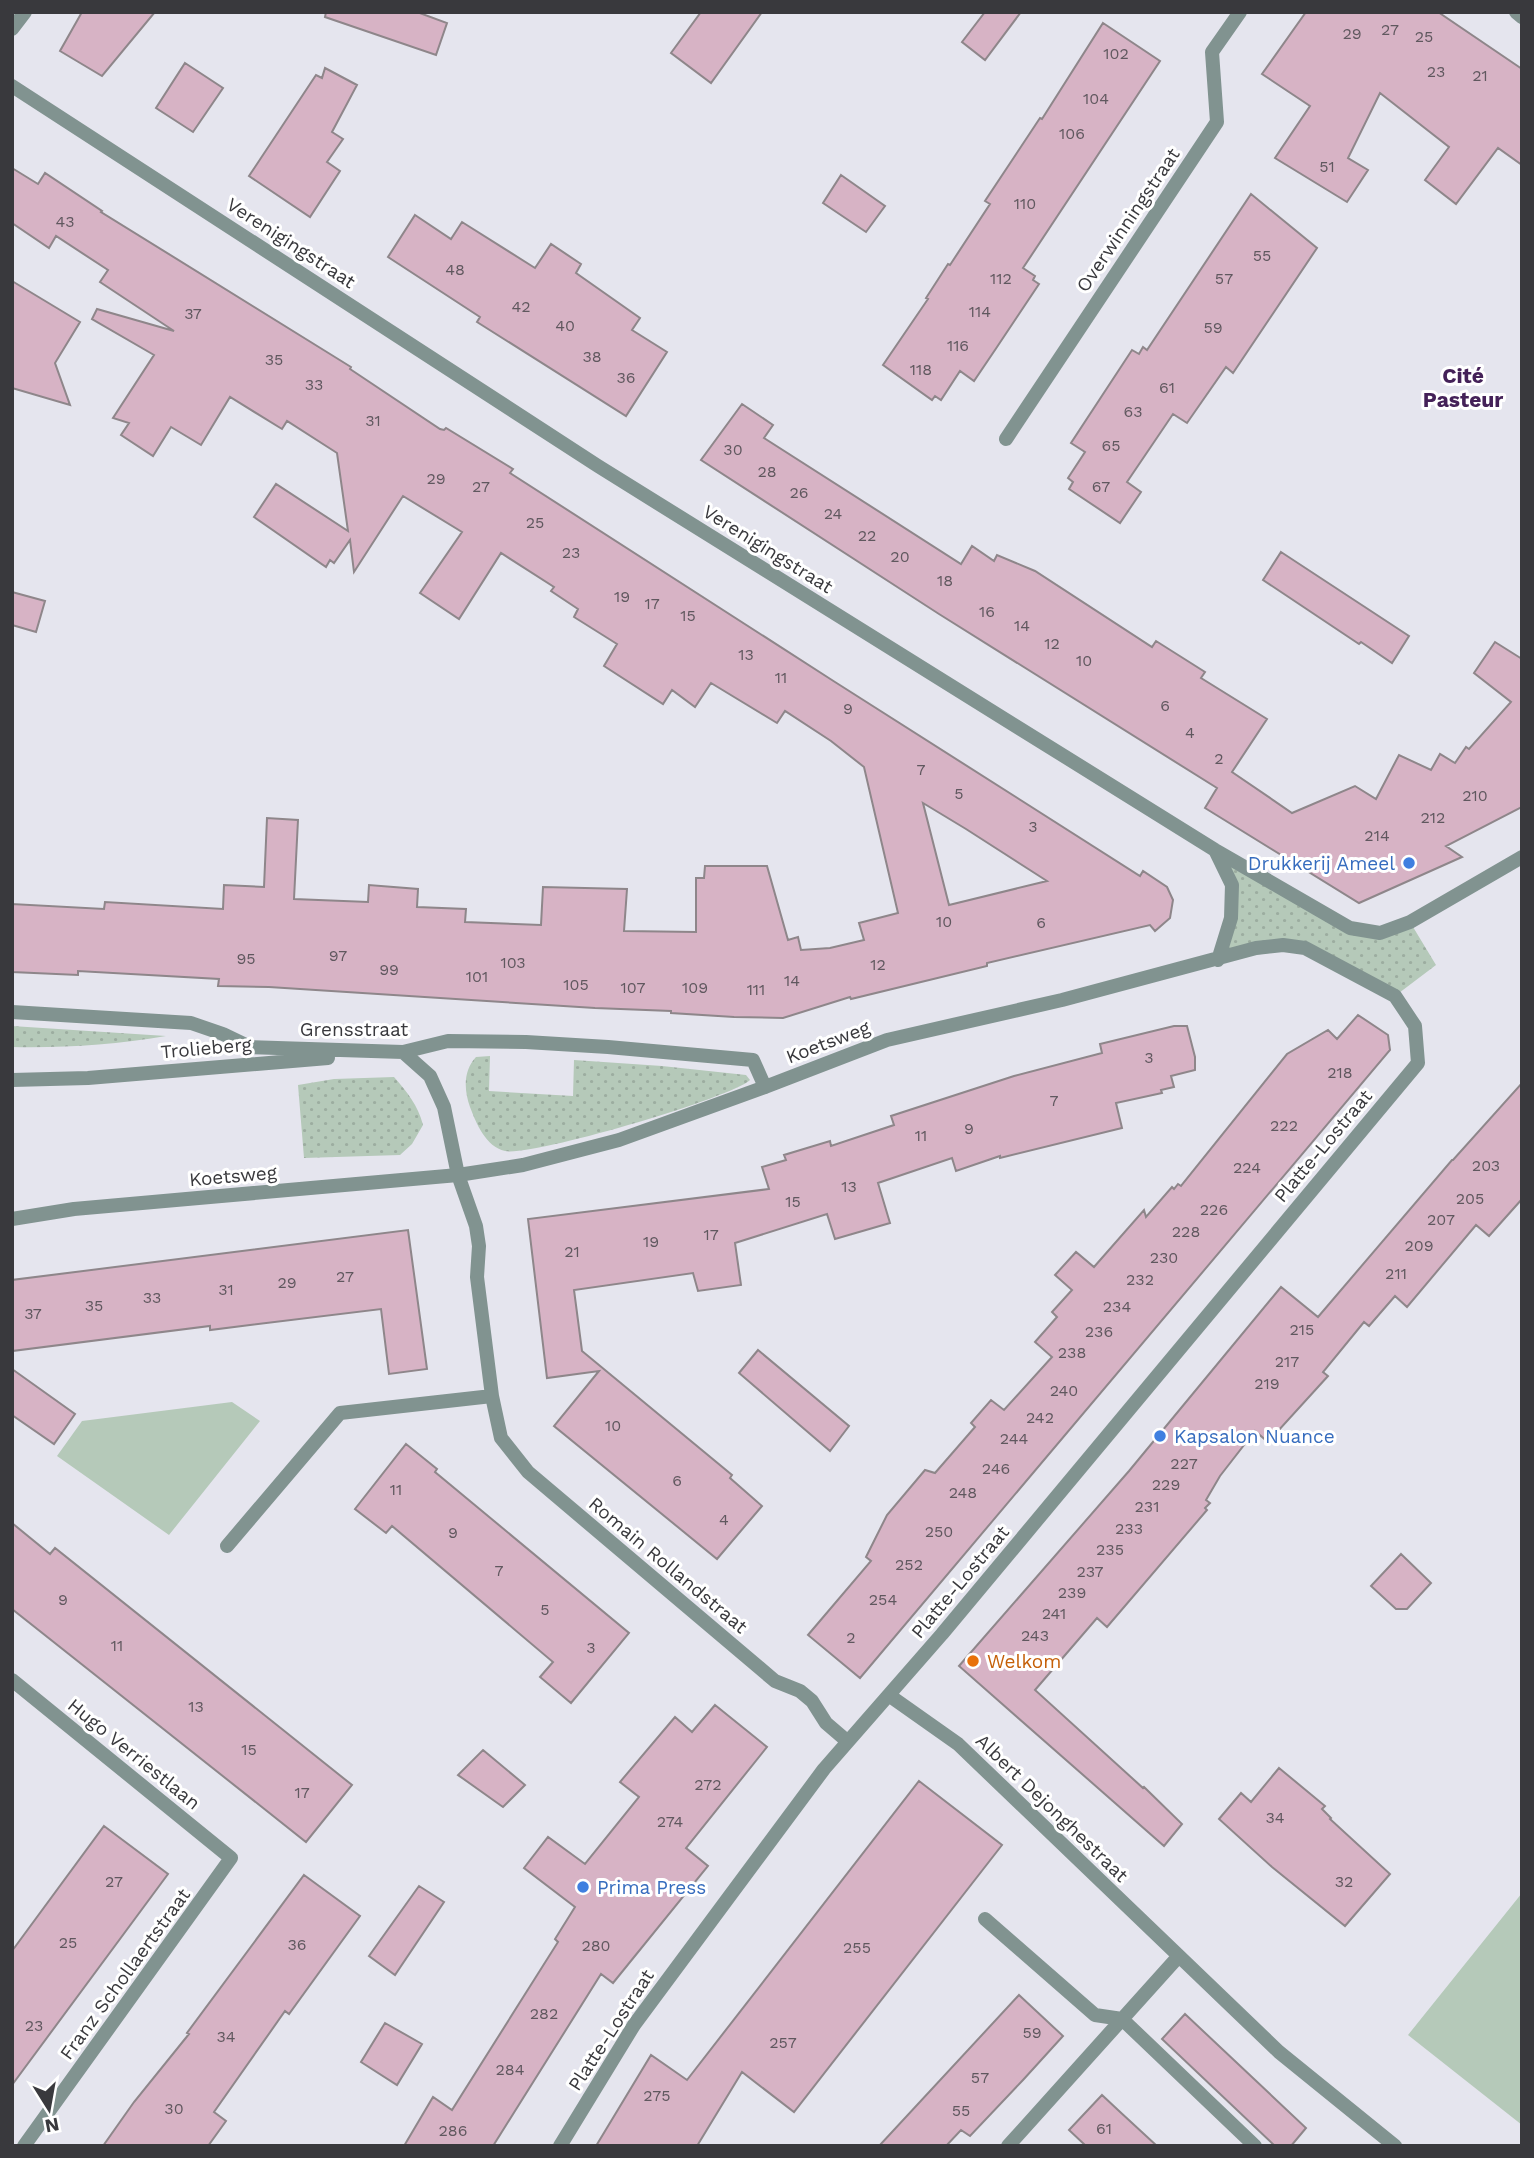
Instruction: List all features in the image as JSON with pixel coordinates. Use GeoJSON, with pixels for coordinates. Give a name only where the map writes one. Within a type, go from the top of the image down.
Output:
{"type":"FeatureCollection","features":[{"type":"Feature","properties":{"kind":"street"},"geometry":{"type":"LineString","coordinates":[[12,29],[25,12]]}},
{"type":"Feature","properties":{"kind":"street","name":"Overwinningstraat"},"geometry":{"type":"LineString","coordinates":[[1006,439],[1217,122],[1212,52],[1240,12]]}},
{"type":"Feature","properties":{"kind":"street"},"geometry":{"type":"LineString","coordinates":[[1516,12],[1522,17]]}},
{"type":"Feature","properties":{"kind":"street","name":"Verenigingstraat"},"geometry":{"type":"LineString","coordinates":[[12,86],[598,466],[1215,850],[1350,928],[1380,933],[1410,922],[1522,857]]}},
{"type":"Feature","properties":{"kind":"street"},"geometry":{"type":"LineString","coordinates":[[1215,850],[1232,885],[1231,918],[1217,960]]}},
{"type":"Feature","properties":{"kind":"street","name":"Koetsweg"},"geometry":{"type":"LineString","coordinates":[[12,1219],[74,1209],[458,1175],[523,1165],[619,1140],[887,1040],[1062,1000],[1256,948],[1283,945],[1305,948],[1395,996],[1415,1026],[1418,1063]]}},
{"type":"Feature","properties":{"kind":"street","name":"Grensstraat"},"geometry":{"type":"LineString","coordinates":[[12,1013],[191,1023],[250,1047],[403,1052],[448,1041],[461,1041],[608,1047],[753,1060],[765,1087]]}},
{"type":"Feature","properties":{"kind":"street"},"geometry":{"type":"LineString","coordinates":[[403,1052],[430,1076],[444,1107],[458,1175]]}},
{"type":"Feature","properties":{"kind":"street","name":"Trolieberg"},"geometry":{"type":"LineString","coordinates":[[12,1080],[88,1078],[403,1052]]}},
{"type":"Feature","properties":{"kind":"street","name":"Platte-Lostraat"},"geometry":{"type":"LineString","coordinates":[[560,2146],[634,2025],[847,1741],[890,1696],[1418,1063]]}},
{"type":"Feature","properties":{"kind":"street","name":"Romain Rollandstraat"},"geometry":{"type":"LineString","coordinates":[[458,1175],[476,1226],[479,1247],[477,1277],[492,1396],[501,1438],[528,1472],[775,1681],[800,1691],[812,1701],[826,1723],[847,1741]]}},
{"type":"Feature","properties":{"kind":"street"},"geometry":{"type":"LineString","coordinates":[[227,1546],[340,1413],[492,1396]]}},
{"type":"Feature","properties":{"kind":"street","name":"Hugo Verriestlaan"},"geometry":{"type":"LineString","coordinates":[[12,1680],[232,1858]]}},
{"type":"Feature","properties":{"kind":"street","name":"Albert Dejonghestraat"},"geometry":{"type":"LineString","coordinates":[[890,1696],[958,1744],[1279,2052],[1395,2146]]}},
{"type":"Feature","properties":{"kind":"street","name":"Franz Schollaertstraat"},"geometry":{"type":"LineString","coordinates":[[24,2146],[232,1858]]}},
{"type":"Feature","properties":{"kind":"street"},"geometry":{"type":"LineString","coordinates":[[985,1919],[1095,2015],[1122,2020],[1255,2146]]}},
{"type":"Feature","properties":{"kind":"street"},"geometry":{"type":"LineString","coordinates":[[1008,2146],[1178,1957]]}},
{"type":"Feature","properties":{"kind":"green space"},"geometry":{"type":"Polygon","coordinates":[[[1215,850],[1350,928],[1380,933],[1410,922],[1436,965],[1395,996],[1305,948],[1218,960],[1232,885],[1215,850]]]}},
{"type":"Feature","properties":{"kind":"green space"},"geometry":{"type":"Polygon","coordinates":[[[12,1026],[166,1036],[89,1045],[12,1047],[12,1026]]]}},
{"type":"Feature","properties":{"kind":"green space"},"geometry":{"type":"Polygon","coordinates":[[[490,1056],[489,1091],[573,1096],[574,1060],[746,1075],[750,1080],[707,1100],[589,1136],[552,1145],[505,1151],[487,1140],[468,1101],[466,1081],[469,1068],[476,1057],[490,1056]]]}},
{"type":"Feature","properties":{"kind":"green space"},"geometry":{"type":"Polygon","coordinates":[[[394,1077],[415,1105],[423,1125],[412,1144],[400,1155],[304,1158],[298,1085],[334,1079],[394,1077]]]}},
{"type":"Feature","properties":{"kind":"green space"},"geometry":{"type":"Polygon","coordinates":[[[232,1402],[260,1421],[169,1535],[57,1456],[82,1421],[232,1402]]]}},
{"type":"Feature","properties":{"kind":"green space"},"geometry":{"type":"Polygon","coordinates":[[[1522,1893],[1522,2125],[1408,2035],[1522,1893]]]}},
{"type":"Feature","properties":{"kind":"building"},"geometry":{"type":"Polygon","coordinates":[[[82,12],[155,12],[102,76],[60,51],[82,12]]]}},
{"type":"Feature","properties":{"kind":"building"},"geometry":{"type":"Polygon","coordinates":[[[326,12],[417,12],[447,23],[436,55],[325,17],[326,12]]]}},
{"type":"Feature","properties":{"kind":"building"},"geometry":{"type":"Polygon","coordinates":[[[701,12],[762,12],[711,83],[671,53],[701,12]]]}},
{"type":"Feature","properties":{"kind":"building"},"geometry":{"type":"Polygon","coordinates":[[[985,12],[1021,12],[985,60],[962,42],[985,12]]]}},
{"type":"Feature","properties":{"kind":"building"},"geometry":{"type":"Polygon","coordinates":[[[1306,12],[1438,12],[1522,69],[1522,165],[1498,148],[1456,204],[1425,180],[1449,147],[1380,93],[1348,158],[1368,170],[1347,202],[1275,158],[1310,106],[1262,74],[1306,12]]]}},
{"type":"Feature","properties":{"kind":"building"},"geometry":{"type":"Polygon","coordinates":[[[1103,23],[1160,61],[1023,268],[1035,276],[1033,280],[1039,284],[997,347],[974,381],[960,371],[941,400],[935,396],[932,400],[883,365],[990,204],[985,201],[1040,118],[1042,119],[1103,23]]]}},
{"type":"Feature","properties":{"kind":"building"},"geometry":{"type":"Polygon","coordinates":[[[185,63],[223,88],[193,132],[156,108],[185,63]]]}},
{"type":"Feature","properties":{"kind":"building"},"geometry":{"type":"Polygon","coordinates":[[[325,68],[357,85],[332,132],[343,139],[327,162],[340,171],[310,217],[249,176],[316,75],[322,78],[325,68]]]}},
{"type":"Feature","properties":{"kind":"building"},"geometry":{"type":"Polygon","coordinates":[[[12,168],[38,184],[45,173],[101,212],[351,367],[350,369],[440,429],[446,428],[513,469],[510,473],[1140,876],[1143,871],[1167,887],[1173,900],[1170,918],[1155,931],[1150,925],[987,963],[987,966],[851,999],[850,997],[783,1018],[218,986],[219,979],[78,971],[78,975],[12,972],[12,904],[104,909],[105,902],[223,909],[224,885],[264,887],[267,818],[298,820],[294,899],[368,902],[369,885],[418,889],[417,907],[466,909],[465,922],[541,925],[543,887],[627,889],[624,931],[696,932],[696,878],[704,878],[705,866],[767,866],[788,940],[798,937],[801,950],[830,948],[864,940],[859,923],[898,913],[864,767],[831,741],[785,711],[777,723],[711,683],[695,707],[672,690],[663,704],[604,666],[617,644],[574,617],[578,609],[551,591],[554,587],[501,553],[459,619],[420,593],[462,532],[403,496],[354,572],[350,540],[334,563],[330,560],[326,567],[254,517],[276,484],[348,531],[337,453],[287,421],[282,429],[230,397],[201,445],[171,427],[153,456],[121,435],[129,423],[113,418],[154,355],[92,319],[97,309],[174,331],[100,282],[108,270],[56,236],[49,248],[12,223],[12,168]],[[923,803],[949,905],[1047,881],[923,803]]]}},
{"type":"Feature","properties":{"kind":"building"},"geometry":{"type":"Polygon","coordinates":[[[841,175],[885,206],[866,232],[823,203],[841,175]]]}},
{"type":"Feature","properties":{"kind":"building"},"geometry":{"type":"Polygon","coordinates":[[[1251,194],[1317,248],[1233,373],[1226,367],[1187,423],[1173,414],[1127,482],[1141,492],[1120,523],[1069,489],[1073,482],[1068,478],[1085,452],[1071,443],[1132,350],[1139,354],[1143,347],[1147,350],[1251,194]]]}},
{"type":"Feature","properties":{"kind":"building"},"geometry":{"type":"Polygon","coordinates":[[[415,215],[451,239],[462,222],[535,268],[551,244],[581,264],[576,273],[640,318],[632,330],[667,352],[626,416],[477,322],[480,317],[388,257],[415,215]]]}},
{"type":"Feature","properties":{"kind":"building"},"geometry":{"type":"Polygon","coordinates":[[[12,281],[80,322],[55,363],[70,405],[12,388],[12,281]]]}},
{"type":"Feature","properties":{"kind":"building"},"geometry":{"type":"Polygon","coordinates":[[[742,404],[773,425],[764,438],[961,564],[972,546],[994,561],[997,555],[1035,571],[1152,647],[1156,641],[1205,672],[1201,678],[1267,719],[1232,772],[1292,813],[1355,786],[1376,799],[1399,755],[1431,770],[1440,754],[1455,763],[1466,747],[1469,749],[1511,702],[1474,673],[1495,642],[1522,659],[1522,807],[1446,846],[1462,857],[1359,903],[1205,808],[1217,788],[939,614],[701,460],[742,404]]]}},
{"type":"Feature","properties":{"kind":"building"},"geometry":{"type":"Polygon","coordinates":[[[1281,552],[1409,636],[1392,663],[1263,580],[1281,552]]]}},
{"type":"Feature","properties":{"kind":"building"},"geometry":{"type":"Polygon","coordinates":[[[12,592],[45,601],[36,632],[12,625],[12,592]]]}},
{"type":"Feature","properties":{"kind":"building"},"geometry":{"type":"Polygon","coordinates":[[[1358,1015],[1388,1035],[1390,1050],[860,1678],[808,1635],[871,1561],[866,1557],[887,1515],[925,1470],[935,1473],[975,1427],[971,1423],[991,1400],[1004,1410],[1052,1357],[1035,1342],[1057,1317],[1052,1312],[1072,1290],[1055,1275],[1076,1252],[1094,1267],[1144,1210],[1146,1217],[1172,1187],[1174,1189],[1178,1184],[1181,1186],[1287,1054],[1328,1030],[1337,1039],[1358,1015]]]}},
{"type":"Feature","properties":{"kind":"building"},"geometry":{"type":"Polygon","coordinates":[[[1174,1026],[1187,1026],[1195,1057],[1195,1070],[1171,1076],[1174,1087],[1161,1090],[1162,1093],[1116,1103],[1122,1128],[1000,1156],[956,1171],[952,1158],[878,1183],[890,1223],[835,1239],[827,1214],[735,1243],[741,1285],[698,1291],[693,1273],[574,1290],[582,1351],[732,1475],[730,1478],[762,1506],[717,1559],[554,1426],[599,1371],[547,1378],[528,1219],[769,1189],[762,1167],[786,1160],[784,1155],[830,1141],[831,1146],[894,1125],[891,1116],[1014,1076],[1102,1053],[1100,1044],[1174,1026]]]}},
{"type":"Feature","properties":{"kind":"building"},"geometry":{"type":"Polygon","coordinates":[[[1522,1083],[1522,1199],[1489,1236],[1476,1225],[1407,1307],[1395,1296],[1369,1326],[1364,1322],[1323,1372],[1328,1376],[1268,1442],[1255,1431],[1220,1476],[1206,1500],[1210,1503],[1205,1508],[1207,1510],[1107,1627],[1097,1618],[1035,1690],[1182,1824],[1164,1846],[959,1666],[1129,1471],[1281,1287],[1318,1317],[1452,1160],[1522,1083]]]}},
{"type":"Feature","properties":{"kind":"building"},"geometry":{"type":"Polygon","coordinates":[[[408,1230],[427,1369],[389,1374],[381,1309],[210,1330],[210,1326],[12,1351],[12,1280],[408,1230]]]}},
{"type":"Feature","properties":{"kind":"building"},"geometry":{"type":"Polygon","coordinates":[[[758,1350],[849,1426],[830,1451],[739,1373],[758,1350]]]}},
{"type":"Feature","properties":{"kind":"building"},"geometry":{"type":"Polygon","coordinates":[[[12,1369],[75,1414],[54,1444],[12,1415],[12,1369]]]}},
{"type":"Feature","properties":{"kind":"building"},"geometry":{"type":"Polygon","coordinates":[[[406,1444],[437,1469],[435,1472],[629,1633],[571,1703],[540,1677],[553,1662],[392,1526],[386,1533],[355,1509],[406,1444]]]}},
{"type":"Feature","properties":{"kind":"building"},"geometry":{"type":"Polygon","coordinates":[[[12,1523],[50,1554],[55,1548],[352,1785],[306,1842],[12,1609],[12,1523]]]}},
{"type":"Feature","properties":{"kind":"building"},"geometry":{"type":"Polygon","coordinates":[[[1401,1554],[1431,1583],[1407,1609],[1396,1609],[1371,1586],[1401,1554]]]}},
{"type":"Feature","properties":{"kind":"building"},"geometry":{"type":"Polygon","coordinates":[[[715,1705],[767,1747],[686,1848],[708,1866],[613,1983],[601,1974],[493,2146],[404,2146],[433,2097],[452,2110],[558,1942],[555,1939],[575,1907],[524,1868],[548,1837],[585,1864],[639,1797],[620,1782],[675,1717],[692,1732],[715,1705]]]}},
{"type":"Feature","properties":{"kind":"building"},"geometry":{"type":"Polygon","coordinates":[[[483,1750],[525,1785],[503,1807],[458,1775],[483,1750]]]}},
{"type":"Feature","properties":{"kind":"building"},"geometry":{"type":"Polygon","coordinates":[[[1279,1768],[1325,1806],[1322,1809],[1330,1819],[1390,1874],[1345,1926],[1272,1867],[1219,1819],[1241,1793],[1251,1802],[1279,1768]]]}},
{"type":"Feature","properties":{"kind":"building"},"geometry":{"type":"Polygon","coordinates":[[[919,1781],[1002,1845],[794,2112],[742,2072],[697,2146],[596,2146],[651,2055],[687,2080],[919,1781]]]}},
{"type":"Feature","properties":{"kind":"building"},"geometry":{"type":"Polygon","coordinates":[[[104,1826],[168,1874],[12,2085],[12,1951],[104,1826]]]}},
{"type":"Feature","properties":{"kind":"building"},"geometry":{"type":"Polygon","coordinates":[[[304,1875],[360,1916],[289,2014],[285,2011],[214,2112],[226,2121],[208,2146],[103,2146],[134,2102],[189,2034],[187,2033],[304,1875]]]}},
{"type":"Feature","properties":{"kind":"building"},"geometry":{"type":"Polygon","coordinates":[[[419,1886],[444,1902],[395,1975],[369,1956],[419,1886]]]}},
{"type":"Feature","properties":{"kind":"building"},"geometry":{"type":"Polygon","coordinates":[[[1019,1995],[1063,2036],[1023,2080],[970,2136],[961,2130],[946,2146],[879,2146],[1019,1995]]]}},
{"type":"Feature","properties":{"kind":"building"},"geometry":{"type":"Polygon","coordinates":[[[1185,2014],[1306,2128],[1291,2146],[1275,2146],[1162,2039],[1185,2014]]]}},
{"type":"Feature","properties":{"kind":"building"},"geometry":{"type":"Polygon","coordinates":[[[385,2023],[422,2044],[397,2085],[361,2062],[385,2023]]]}},
{"type":"Feature","properties":{"kind":"building"},"geometry":{"type":"Polygon","coordinates":[[[1102,2095],[1157,2146],[1086,2146],[1069,2130],[1102,2095]]]}},
{"type":"Feature","properties":{"kind":"place","name":"Drukkerij Ameel"},"geometry":{"type":"Point","coordinates":[1409,863]}},
{"type":"Feature","properties":{"kind":"place","name":"Kapsalon Nuance"},"geometry":{"type":"Point","coordinates":[1160,1436]}},
{"type":"Feature","properties":{"kind":"place","name":"Welkom"},"geometry":{"type":"Point","coordinates":[973,1661]}},
{"type":"Feature","properties":{"kind":"place","name":"Prima Press"},"geometry":{"type":"Point","coordinates":[583,1887]}},
{"type":"Feature","properties":{"kind":"district","name":"Cité Pasteur"},"geometry":{"type":"Point","coordinates":[1463,387]}}]}
